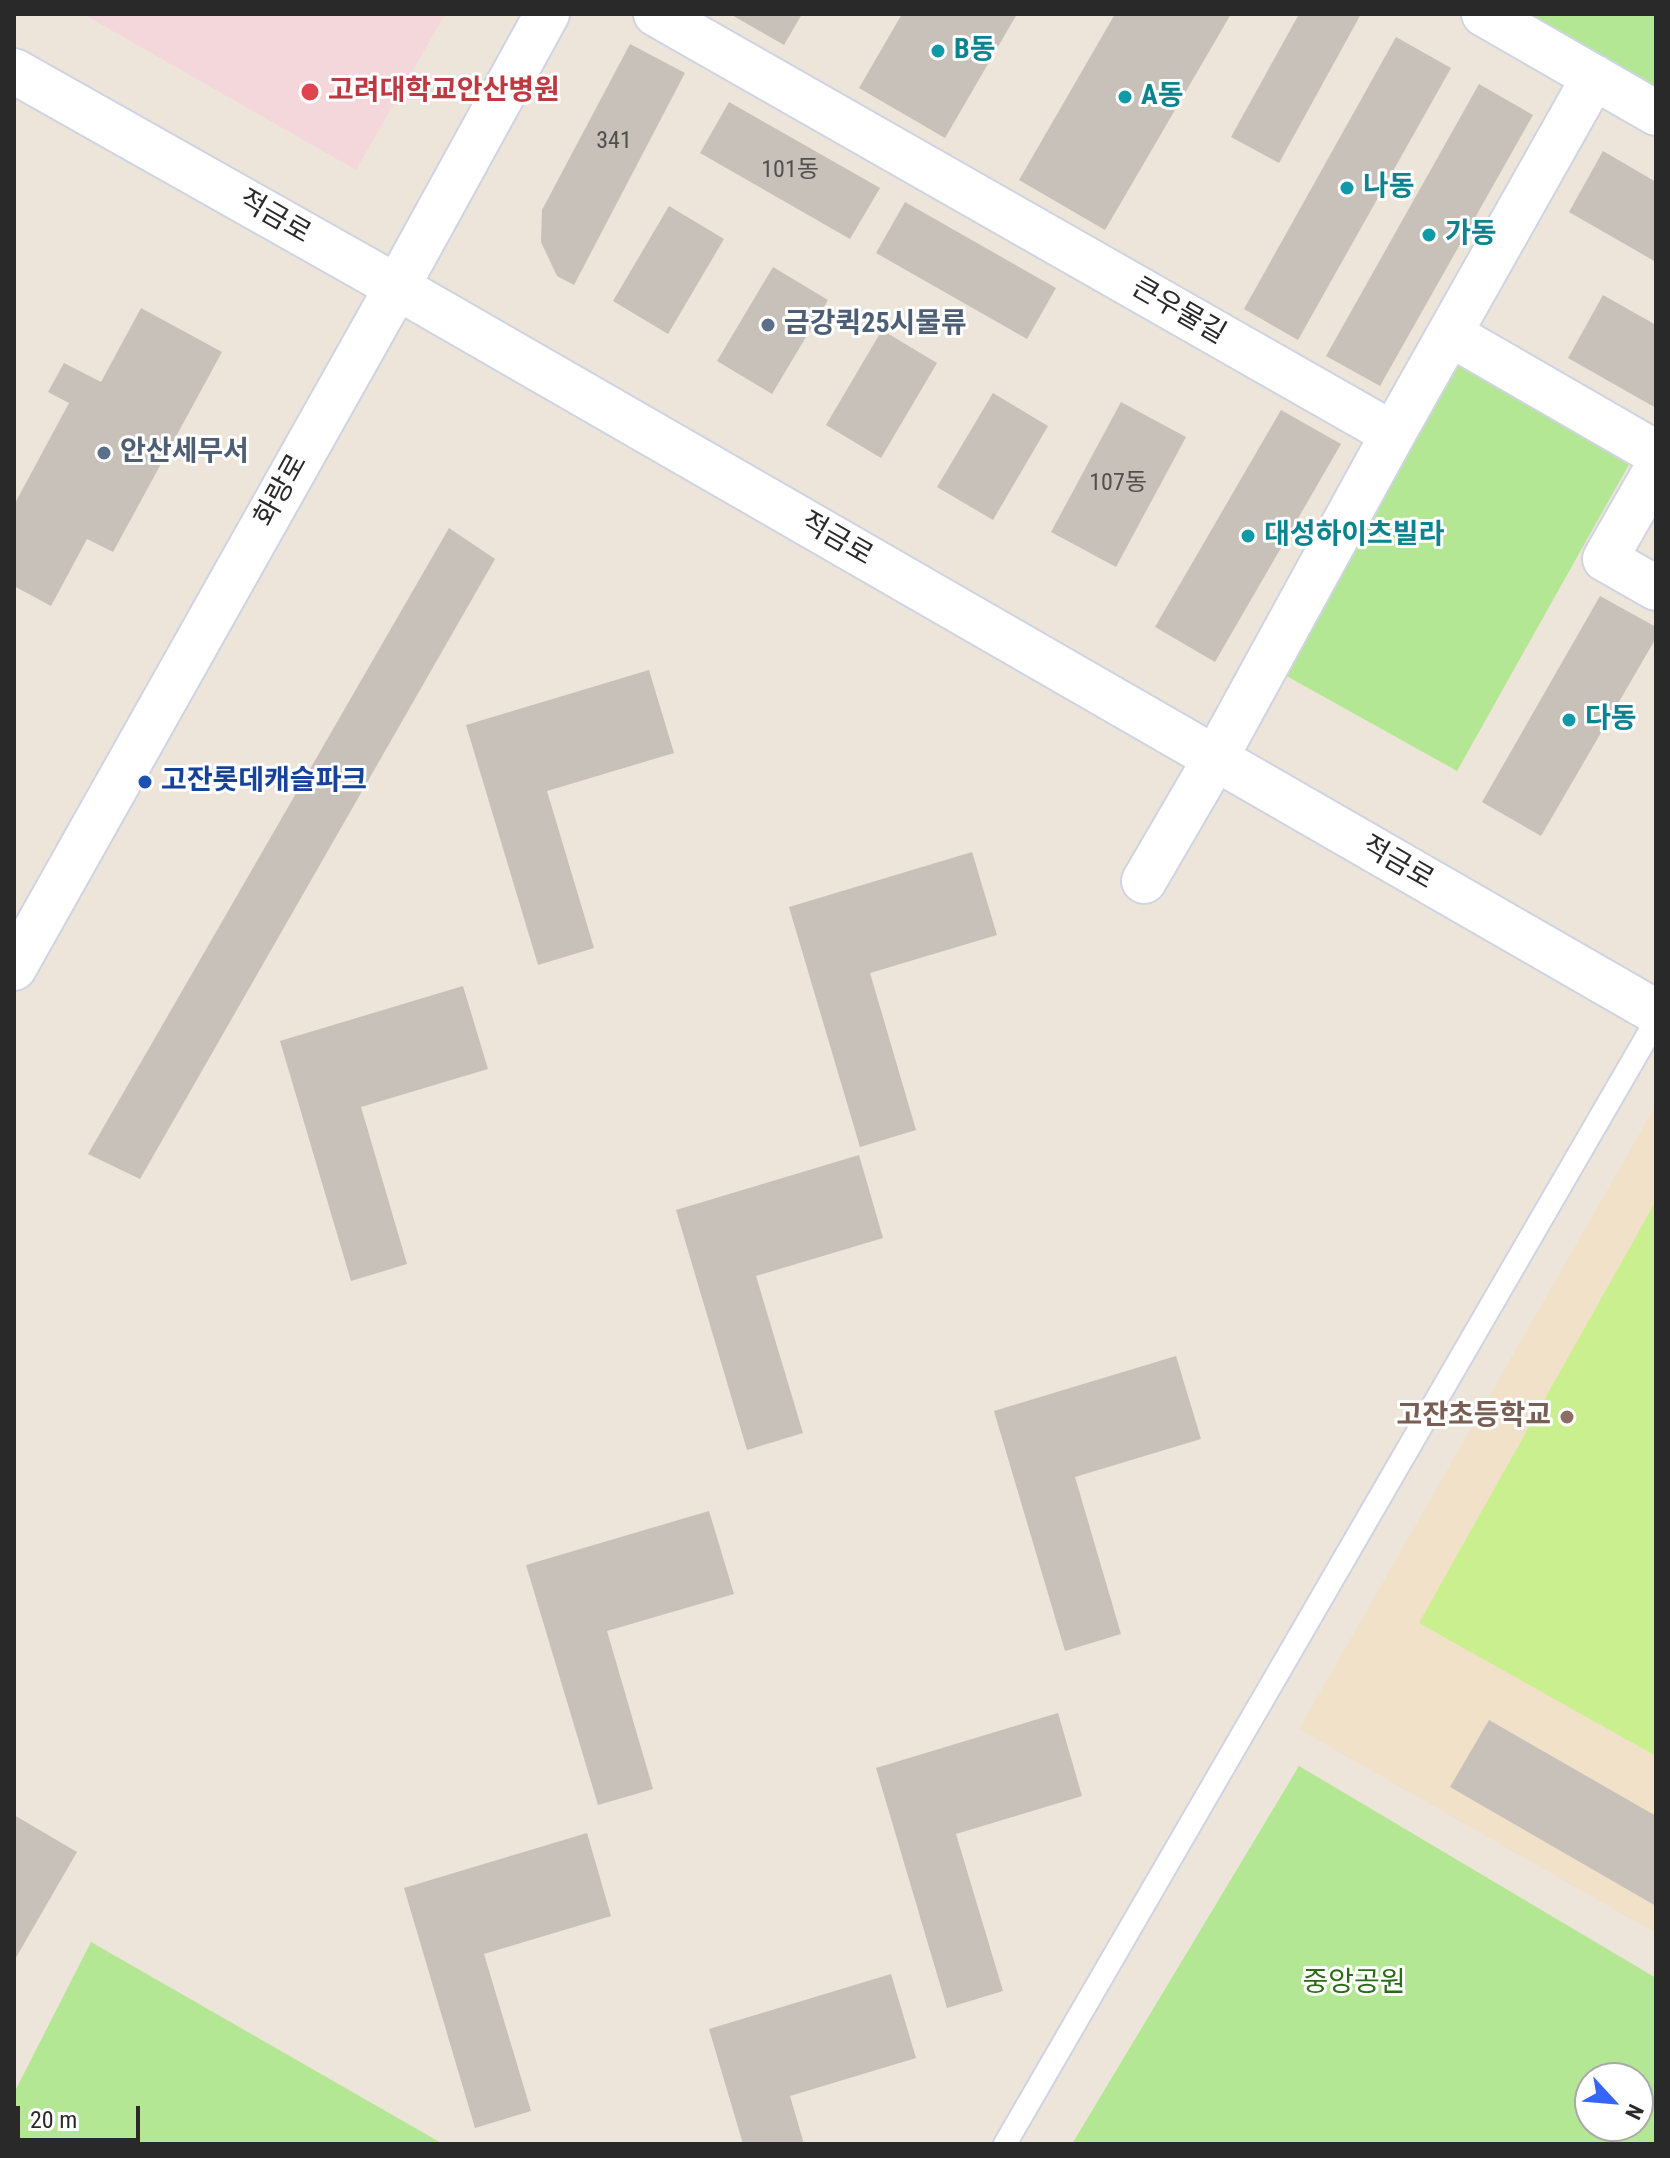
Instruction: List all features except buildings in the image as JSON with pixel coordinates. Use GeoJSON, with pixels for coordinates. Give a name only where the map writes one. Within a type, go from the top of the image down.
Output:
{"type":"FeatureCollection","features":[{"type":"Feature","properties":{"kind":"street","name":"화랑로"},"geometry":{"type":"LineString","coordinates":[[14,968],[547,14]]}},
{"type":"Feature","properties":{"kind":"street","name":"큰우물길"},"geometry":{"type":"LineString","coordinates":[[656,14],[1393,434]]}},
{"type":"Feature","properties":{"kind":"street"},"geometry":{"type":"LineString","coordinates":[[1484,14],[1656,113]]}},
{"type":"Feature","properties":{"kind":"street","name":"적금로"},"geometry":{"type":"LineString","coordinates":[[14,71],[397,287],[1656,1012]]}},
{"type":"Feature","properties":{"kind":"street"},"geometry":{"type":"LineString","coordinates":[[1144,881],[1594,77]]}},
{"type":"Feature","properties":{"kind":"street"},"geometry":{"type":"LineString","coordinates":[[1450,334],[1656,453]]}},
{"type":"Feature","properties":{"kind":"street"},"geometry":{"type":"LineString","coordinates":[[1656,470],[1605,559],[1656,588]]}},
{"type":"Feature","properties":{"kind":"lane"},"geometry":{"type":"LineString","coordinates":[[1005,2144],[1656,1021]]}},
{"type":"Feature","properties":{"kind":"shaded area","name":"고려대학교안산병원"},"geometry":{"type":"Polygon","coordinates":[[[83,14],[445,14],[356,170],[83,14]]]}},
{"type":"Feature","properties":{"kind":"shaded area","name":"고잔초등학교"},"geometry":{"type":"Polygon","coordinates":[[[1656,1105],[1656,1933],[1299,1729],[1656,1105]]]}},
{"type":"Feature","properties":{"kind":"green space"},"geometry":{"type":"Polygon","coordinates":[[[1513,14],[1656,14],[1656,97],[1513,14]]]}},
{"type":"Feature","properties":{"kind":"green space"},"geometry":{"type":"Polygon","coordinates":[[[1457,364],[1631,461],[1457,771],[1283,674],[1457,364]]]}},
{"type":"Feature","properties":{"kind":"green space"},"geometry":{"type":"Polygon","coordinates":[[[1656,1201],[1656,1756],[1419,1623],[1656,1201]]]}},
{"type":"Feature","properties":{"kind":"green space","name":"중앙공원"},"geometry":{"type":"Polygon","coordinates":[[[1299,1766],[1656,1978],[1656,2144],[1072,2144],[1299,1766]]]}},
{"type":"Feature","properties":{"kind":"green space"},"geometry":{"type":"Polygon","coordinates":[[[91,1942],[443,2144],[14,2144],[14,2093],[91,1942]]]}},
{"type":"Feature","properties":{"kind":"place","name":"B동"},"geometry":{"type":"Point","coordinates":[938,51]}},
{"type":"Feature","properties":{"kind":"place","name":"고려대학교안산병원"},"geometry":{"type":"Point","coordinates":[310,92]}},
{"type":"Feature","properties":{"kind":"place","name":"A동"},"geometry":{"type":"Point","coordinates":[1125,97]}},
{"type":"Feature","properties":{"kind":"place","name":"나동"},"geometry":{"type":"Point","coordinates":[1347,188]}},
{"type":"Feature","properties":{"kind":"place","name":"가동"},"geometry":{"type":"Point","coordinates":[1429,235]}},
{"type":"Feature","properties":{"kind":"place","name":"금강퀵25시물류"},"geometry":{"type":"Point","coordinates":[768,325]}},
{"type":"Feature","properties":{"kind":"place","name":"안산세무서"},"geometry":{"type":"Point","coordinates":[104,453]}},
{"type":"Feature","properties":{"kind":"place","name":"대성하이츠빌라"},"geometry":{"type":"Point","coordinates":[1248,536]}},
{"type":"Feature","properties":{"kind":"place","name":"다동"},"geometry":{"type":"Point","coordinates":[1569,720]}},
{"type":"Feature","properties":{"kind":"place","name":"고잔롯데캐슬파크"},"geometry":{"type":"Point","coordinates":[145,782]}},
{"type":"Feature","properties":{"kind":"place","name":"고잔초등학교"},"geometry":{"type":"Point","coordinates":[1567,1417]}}]}
